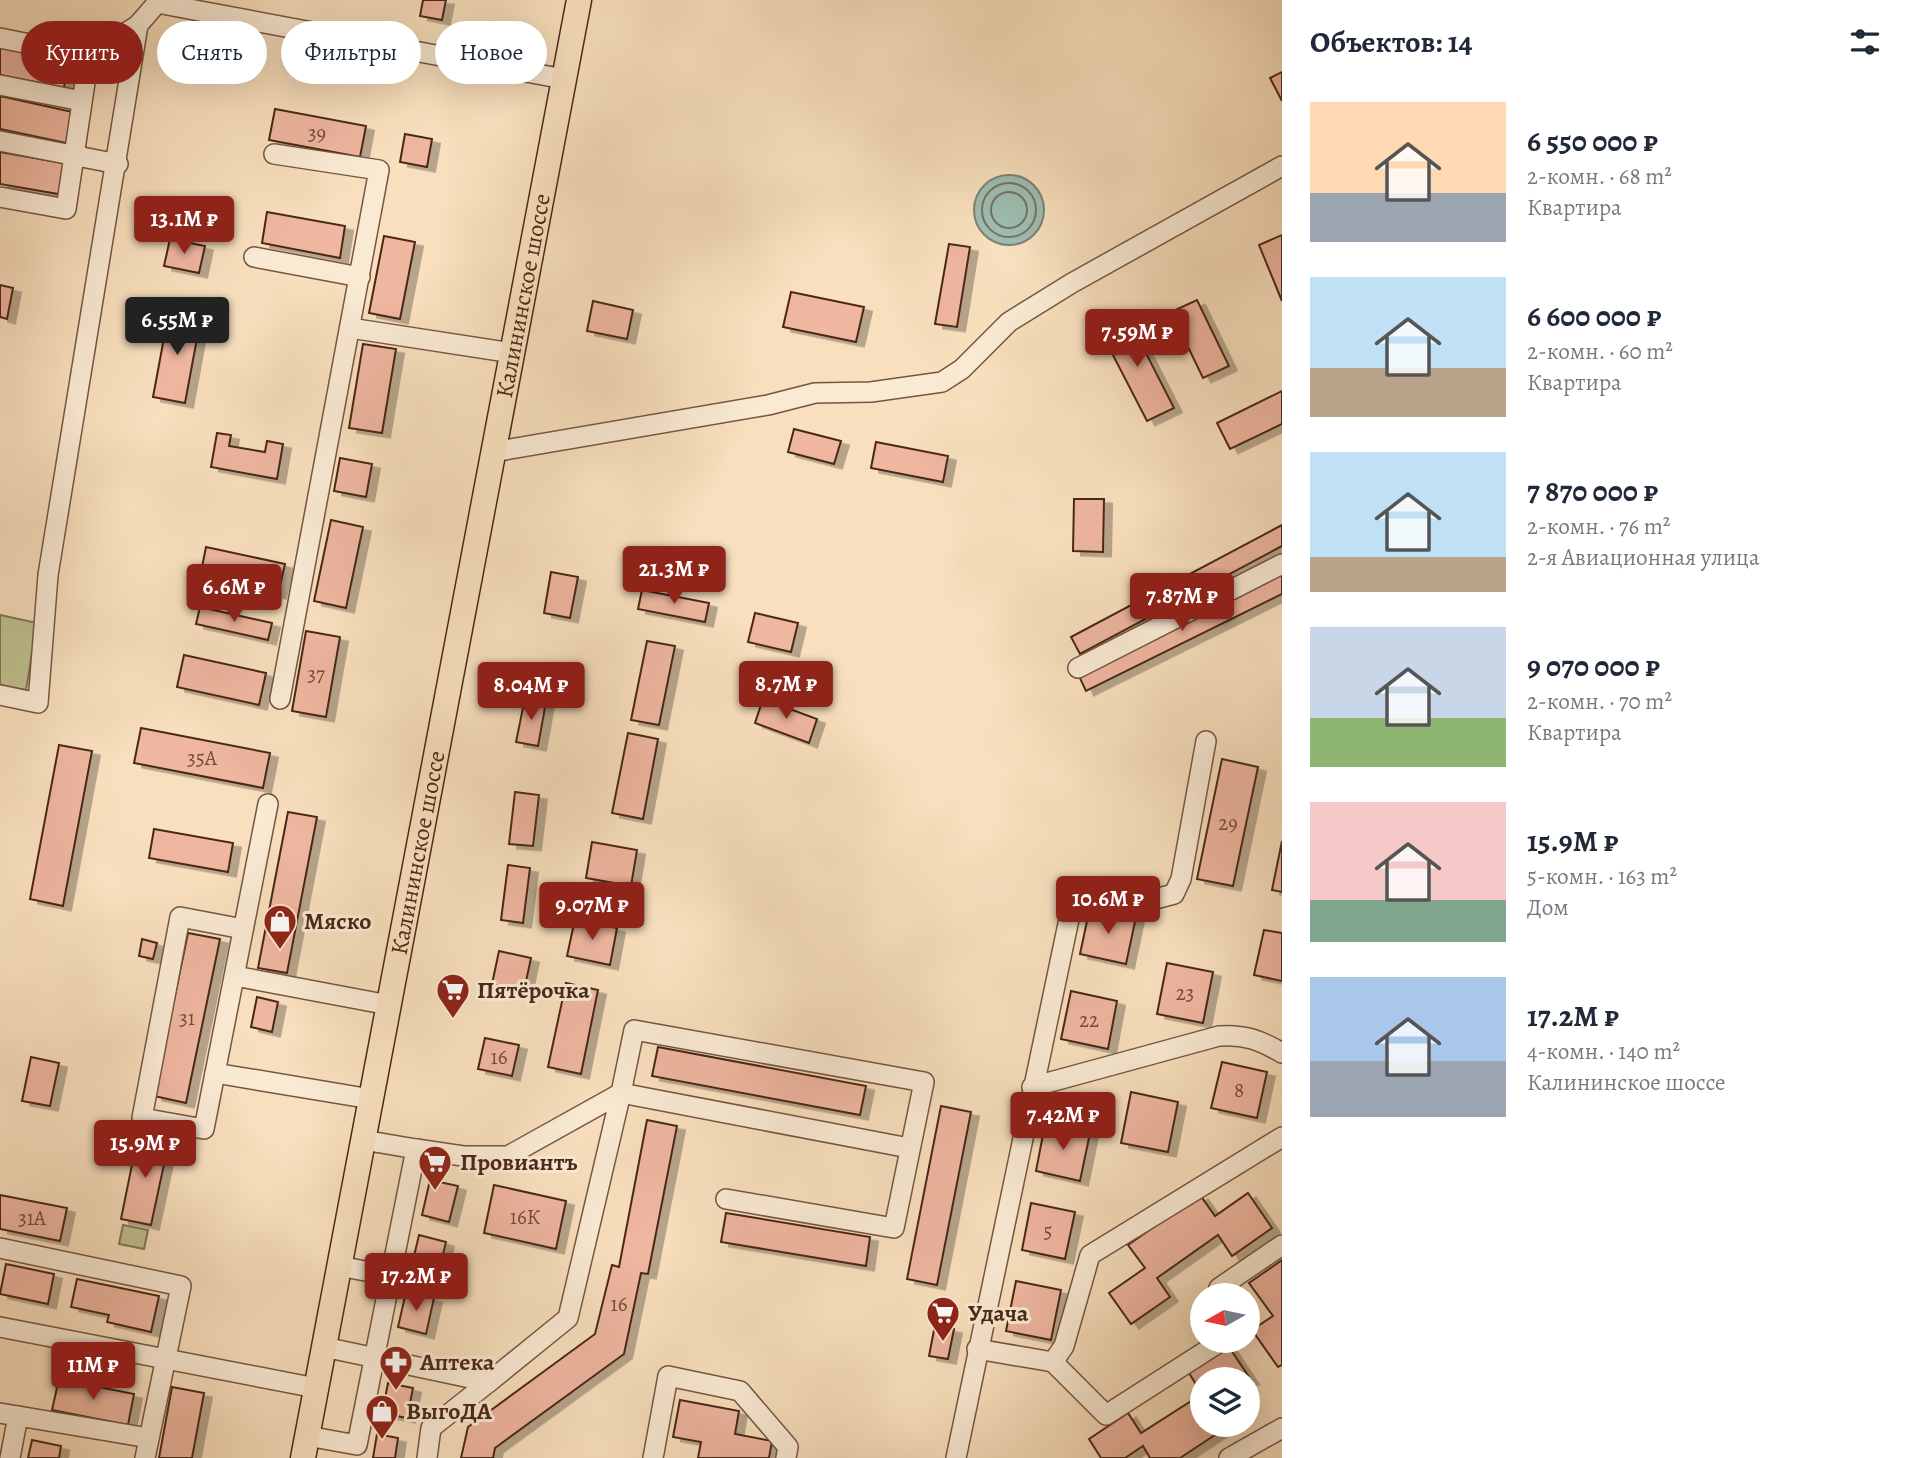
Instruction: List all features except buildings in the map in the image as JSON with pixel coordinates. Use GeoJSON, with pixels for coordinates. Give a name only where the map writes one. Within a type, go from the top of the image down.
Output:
{"type":"FeatureCollection","features":[{"type":"Feature","properties":{"kind":"main road","name":"Калининское шоссе"},"geometry":{"type":"LineString","coordinates":[[305,1447],[579,0]]}},
{"type":"Feature","properties":{"kind":"street"},"geometry":{"type":"LineString","coordinates":[[141,21],[157,1],[564,79]]}},
{"type":"Feature","properties":{"kind":"street"},"geometry":{"type":"LineString","coordinates":[[0,38],[21,42]]}},
{"type":"Feature","properties":{"kind":"street"},"geometry":{"type":"LineString","coordinates":[[0,197],[66,209],[85,84]]}},
{"type":"Feature","properties":{"kind":"street"},"geometry":{"type":"LineString","coordinates":[[0,695],[38,703],[48,575],[130,84]]}},
{"type":"Feature","properties":{"kind":"street"},"geometry":{"type":"LineString","coordinates":[[0,85],[82,101]]}},
{"type":"Feature","properties":{"kind":"street"},"geometry":{"type":"LineString","coordinates":[[0,141],[118,164]]}},
{"type":"Feature","properties":{"kind":"street"},"geometry":{"type":"LineString","coordinates":[[274,154],[379,170],[280,699]]}},
{"type":"Feature","properties":{"kind":"street"},"geometry":{"type":"LineString","coordinates":[[493,452],[768,405],[815,393],[871,392],[942,382],[962,369],[1009,322],[1282,166]]}},
{"type":"Feature","properties":{"kind":"street"},"geometry":{"type":"LineString","coordinates":[[254,257],[360,276]]}},
{"type":"Feature","properties":{"kind":"street"},"geometry":{"type":"LineString","coordinates":[[350,328],[512,353]]}},
{"type":"Feature","properties":{"kind":"street"},"geometry":{"type":"LineString","coordinates":[[1078,668],[1282,564]]}},
{"type":"Feature","properties":{"kind":"street"},"geometry":{"type":"LineString","coordinates":[[956,1458],[1073,900],[1094,889],[1158,898],[1174,894],[1181,879],[1206,741]]}},
{"type":"Feature","properties":{"kind":"street"},"geometry":{"type":"LineString","coordinates":[[243,929],[180,917],[142,1118],[204,1129],[268,804]]}},
{"type":"Feature","properties":{"kind":"street"},"geometry":{"type":"LineString","coordinates":[[235,976],[389,1005]]}},
{"type":"Feature","properties":{"kind":"street"},"geometry":{"type":"LineString","coordinates":[[427,1458],[432,1428],[568,1318],[634,1030],[923,1082],[894,1228],[726,1199]]}},
{"type":"Feature","properties":{"kind":"street"},"geometry":{"type":"LineString","coordinates":[[1032,1087],[1219,1036],[1239,1034],[1261,1041],[1282,1053]]}},
{"type":"Feature","properties":{"kind":"street"},"geometry":{"type":"LineString","coordinates":[[215,1073],[371,1099]]}},
{"type":"Feature","properties":{"kind":"street"},"geometry":{"type":"LineString","coordinates":[[363,1140],[463,1156],[508,1156],[621,1093],[909,1148]]}},
{"type":"Feature","properties":{"kind":"street"},"geometry":{"type":"LineString","coordinates":[[1053,1362],[1065,1346],[1090,1255],[1282,1137]]}},
{"type":"Feature","properties":{"kind":"street"},"geometry":{"type":"LineString","coordinates":[[305,1447],[357,1445],[416,1149]]}},
{"type":"Feature","properties":{"kind":"street"},"geometry":{"type":"LineString","coordinates":[[1226,1283],[1282,1245]]}},
{"type":"Feature","properties":{"kind":"street"},"geometry":{"type":"LineString","coordinates":[[0,1248],[181,1286],[145,1458]]}},
{"type":"Feature","properties":{"kind":"street"},"geometry":{"type":"LineString","coordinates":[[339,1266],[391,1276]]}},
{"type":"Feature","properties":{"kind":"street"},"geometry":{"type":"LineString","coordinates":[[0,1327],[316,1388]]}},
{"type":"Feature","properties":{"kind":"street"},"geometry":{"type":"LineString","coordinates":[[324,1347],[489,1382]]}},
{"type":"Feature","properties":{"kind":"street"},"geometry":{"type":"LineString","coordinates":[[977,1349],[1053,1362],[1106,1415],[1203,1353]]}},
{"type":"Feature","properties":{"kind":"street"},"geometry":{"type":"LineString","coordinates":[[653,1458],[668,1376],[740,1391],[788,1447],[786,1458]]}},
{"type":"Feature","properties":{"kind":"street"},"geometry":{"type":"LineString","coordinates":[[10,1458],[9,1415],[149,1437]]}},
{"type":"Feature","properties":{"kind":"street"},"geometry":{"type":"LineString","coordinates":[[1229,1458],[1282,1428]]}},
{"type":"Feature","properties":{"kind":"green space"},"geometry":{"type":"Polygon","coordinates":[[[0,615],[37,623],[26,690],[0,685],[0,615]]]}},
{"type":"Feature","properties":{"kind":"green space"},"geometry":{"type":"Polygon","coordinates":[[[123,1225],[148,1230],[144,1249],[119,1244],[123,1225]]]}},
{"type":"Feature","properties":{"kind":"water"},"geometry":{"type":"Polygon","coordinates":[[[1009,175],[1028,181],[1038,191],[1044,210],[1038,229],[1028,239],[1009,245],[990,239],[980,229],[974,210],[980,191],[990,181],[1009,175]]]}},
{"type":"Feature","properties":{"kind":"place","name":"Мяско"},"geometry":{"type":"Point","coordinates":[280,951]}},
{"type":"Feature","properties":{"kind":"place","name":"Пятёрочка"},"geometry":{"type":"Point","coordinates":[453,1020]}},
{"type":"Feature","properties":{"kind":"place","name":"Провиантъ"},"geometry":{"type":"Point","coordinates":[435,1192]}},
{"type":"Feature","properties":{"kind":"place","name":"Удача"},"geometry":{"type":"Point","coordinates":[943,1343]}},
{"type":"Feature","properties":{"kind":"place","name":"Аптека"},"geometry":{"type":"Point","coordinates":[396,1392]}},
{"type":"Feature","properties":{"kind":"place","name":"ВыгоДА"},"geometry":{"type":"Point","coordinates":[382,1441]}}]}
